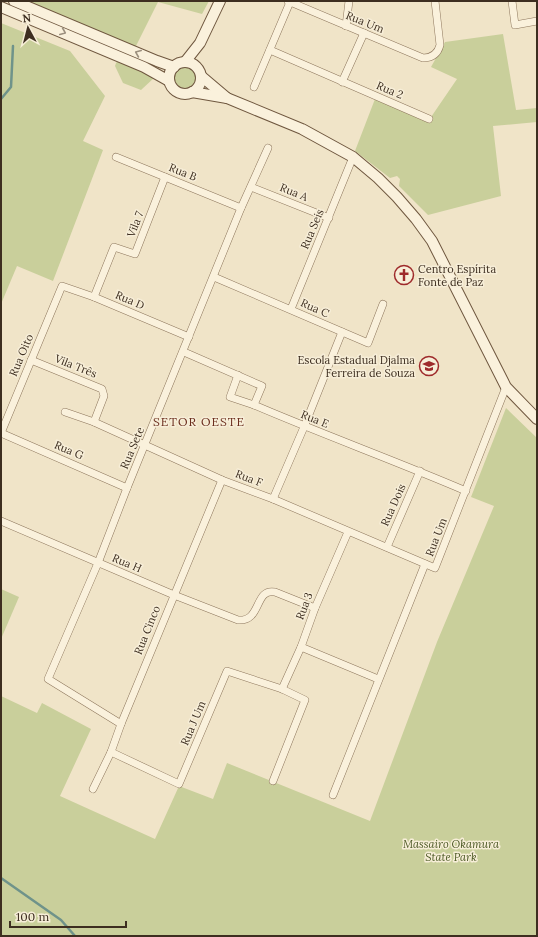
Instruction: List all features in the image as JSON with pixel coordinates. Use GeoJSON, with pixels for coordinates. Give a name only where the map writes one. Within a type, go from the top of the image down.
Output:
{"type":"FeatureCollection","features":[{"type":"Feature","properties":{"kind":"main road"},"geometry":{"type":"LineString","coordinates":[[14,1],[48,21],[169,80],[173,88],[180,93],[184,94],[192,92],[226,98],[302,129],[353,157],[378,178],[397,197],[432,241],[506,387],[537,419]]}},
{"type":"Feature","properties":{"kind":"main road"},"geometry":{"type":"LineString","coordinates":[[186,62],[200,43],[220,1]]}},
{"type":"Feature","properties":{"kind":"main road"},"geometry":{"type":"LineString","coordinates":[[1,7],[48,21],[174,67]]}},
{"type":"Feature","properties":{"kind":"main road"},"geometry":{"type":"LineString","coordinates":[[192,92],[199,86],[201,74],[200,43]]}},
{"type":"Feature","properties":{"kind":"main road"},"geometry":{"type":"LineString","coordinates":[[169,80],[171,70],[178,64],[186,62],[194,65],[201,74],[226,98]]}},
{"type":"Feature","properties":{"kind":"street"},"geometry":{"type":"LineString","coordinates":[[254,87],[289,1]]}},
{"type":"Feature","properties":{"kind":"street","name":"Rua Um"},"geometry":{"type":"LineString","coordinates":[[289,1],[423,58],[428,58],[434,55],[440,45],[435,1]]}},
{"type":"Feature","properties":{"kind":"street"},"geometry":{"type":"LineString","coordinates":[[346,26],[349,1]]}},
{"type":"Feature","properties":{"kind":"street"},"geometry":{"type":"LineString","coordinates":[[512,1],[515,25],[537,21]]}},
{"type":"Feature","properties":{"kind":"street"},"geometry":{"type":"LineString","coordinates":[[342,82],[364,33]]}},
{"type":"Feature","properties":{"kind":"street","name":"Rua 2"},"geometry":{"type":"LineString","coordinates":[[270,50],[429,119]]}},
{"type":"Feature","properties":{"kind":"street","name":"Rua Sete"},"geometry":{"type":"LineString","coordinates":[[121,724],[48,679],[98,563],[241,208],[268,148]]}},
{"type":"Feature","properties":{"kind":"street","name":"Rua B"},"geometry":{"type":"LineString","coordinates":[[116,157],[241,208]]}},
{"type":"Feature","properties":{"kind":"street","name":"Rua Seis"},"geometry":{"type":"LineString","coordinates":[[291,309],[353,157]]}},
{"type":"Feature","properties":{"kind":"street","name":"Vila 7"},"geometry":{"type":"LineString","coordinates":[[94,296],[114,247],[135,254],[165,177]]}},
{"type":"Feature","properties":{"kind":"street","name":"Rua A"},"geometry":{"type":"LineString","coordinates":[[251,187],[329,218]]}},
{"type":"Feature","properties":{"kind":"street","name":"Rua C"},"geometry":{"type":"LineString","coordinates":[[214,277],[368,343],[383,304]]}},
{"type":"Feature","properties":{"kind":"street","name":"Rua D"},"geometry":{"type":"LineString","coordinates":[[62,286],[94,296],[189,337]]}},
{"type":"Feature","properties":{"kind":"street","name":"Rua Oito"},"geometry":{"type":"LineString","coordinates":[[1,433],[62,286]]}},
{"type":"Feature","properties":{"kind":"street"},"geometry":{"type":"LineString","coordinates":[[273,500],[342,332]]}},
{"type":"Feature","properties":{"kind":"street"},"geometry":{"type":"LineString","coordinates":[[184,352],[262,386],[254,405]]}},
{"type":"Feature","properties":{"kind":"street","name":"Vila Três"},"geometry":{"type":"LineString","coordinates":[[32,360],[102,389],[104,396],[94,422]]}},
{"type":"Feature","properties":{"kind":"street","name":"Rua E"},"geometry":{"type":"LineString","coordinates":[[238,375],[230,397],[254,405],[304,427],[420,471],[466,491]]}},
{"type":"Feature","properties":{"kind":"street","name":"Rua Um"},"geometry":{"type":"LineString","coordinates":[[333,794],[425,564],[436,568],[506,387]]}},
{"type":"Feature","properties":{"kind":"street","name":"Rua F"},"geometry":{"type":"LineString","coordinates":[[65,412],[94,422],[222,480],[425,564]]}},
{"type":"Feature","properties":{"kind":"street","name":"Rua G"},"geometry":{"type":"LineString","coordinates":[[1,433],[127,488]]}},
{"type":"Feature","properties":{"kind":"street","name":"Rua Dois"},"geometry":{"type":"LineString","coordinates":[[387,547],[420,471]]}},
{"type":"Feature","properties":{"kind":"street","name":"Rua Cinco"},"geometry":{"type":"LineString","coordinates":[[93,789],[111,752],[121,724],[222,480]]}},
{"type":"Feature","properties":{"kind":"street","name":"Rua H"},"geometry":{"type":"LineString","coordinates":[[1,521],[229,618],[246,620],[253,614],[262,597],[269,592],[275,592],[315,608]]}},
{"type":"Feature","properties":{"kind":"street","name":"Rua 3"},"geometry":{"type":"LineString","coordinates":[[282,689],[301,647],[315,608],[348,532]]}},
{"type":"Feature","properties":{"kind":"street"},"geometry":{"type":"LineString","coordinates":[[301,647],[378,679]]}},
{"type":"Feature","properties":{"kind":"street","name":"Rua J Um"},"geometry":{"type":"LineString","coordinates":[[111,752],[179,784],[227,671],[282,689]]}},
{"type":"Feature","properties":{"kind":"street"},"geometry":{"type":"LineString","coordinates":[[273,781],[305,700],[282,689]]}},
{"type":"Feature","properties":{"kind":"green space"},"geometry":{"type":"Polygon","coordinates":[[[28,1],[209,1],[202,14],[158,2],[135,48],[28,1]]]}},
{"type":"Feature","properties":{"kind":"green space"},"geometry":{"type":"Polygon","coordinates":[[[1,23],[70,51],[105,96],[83,141],[103,150],[53,281],[17,266],[1,304],[1,23]]]}},
{"type":"Feature","properties":{"kind":"green space"},"geometry":{"type":"Polygon","coordinates":[[[503,34],[516,110],[537,108],[537,122],[493,126],[501,196],[428,215],[399,186],[400,179],[397,176],[390,178],[355,151],[375,99],[429,120],[457,79],[431,67],[445,42],[503,34]]]}},
{"type":"Feature","properties":{"kind":"green space"},"geometry":{"type":"Polygon","coordinates":[[[118,61],[155,77],[141,90],[123,83],[115,66],[118,61]]]}},
{"type":"Feature","properties":{"kind":"green space"},"geometry":{"type":"Polygon","coordinates":[[[185,66],[193,69],[196,77],[193,85],[185,88],[177,85],[174,77],[177,69],[185,66]]]}},
{"type":"Feature","properties":{"kind":"green space","name":"Massairo Okamura State Park"},"geometry":{"type":"Polygon","coordinates":[[[506,408],[537,438],[537,936],[1,936],[1,696],[37,713],[42,703],[91,729],[60,796],[155,839],[179,786],[213,799],[227,763],[370,821],[437,642],[494,506],[471,497],[506,408]]]}},
{"type":"Feature","properties":{"kind":"green space"},"geometry":{"type":"Polygon","coordinates":[[[1,589],[19,597],[1,639],[1,589]]]}},
{"type":"Feature","properties":{"kind":"waterway"},"geometry":{"type":"LineString","coordinates":[[1,99],[11,87],[13,46]]}},
{"type":"Feature","properties":{"kind":"waterway"},"geometry":{"type":"LineString","coordinates":[[1,878],[61,920],[75,936]]}},
{"type":"Feature","properties":{"kind":"place","name":"Centro Espírita Fonte de Paz"},"geometry":{"type":"Point","coordinates":[404,275]}},
{"type":"Feature","properties":{"kind":"place","name":"Escola Estadual Djalma Ferreira de Souza"},"geometry":{"type":"Point","coordinates":[429,366]}},
{"type":"Feature","properties":{"kind":"district","name":"SETOR OESTE"},"geometry":{"type":"Point","coordinates":[199,422]}}]}
